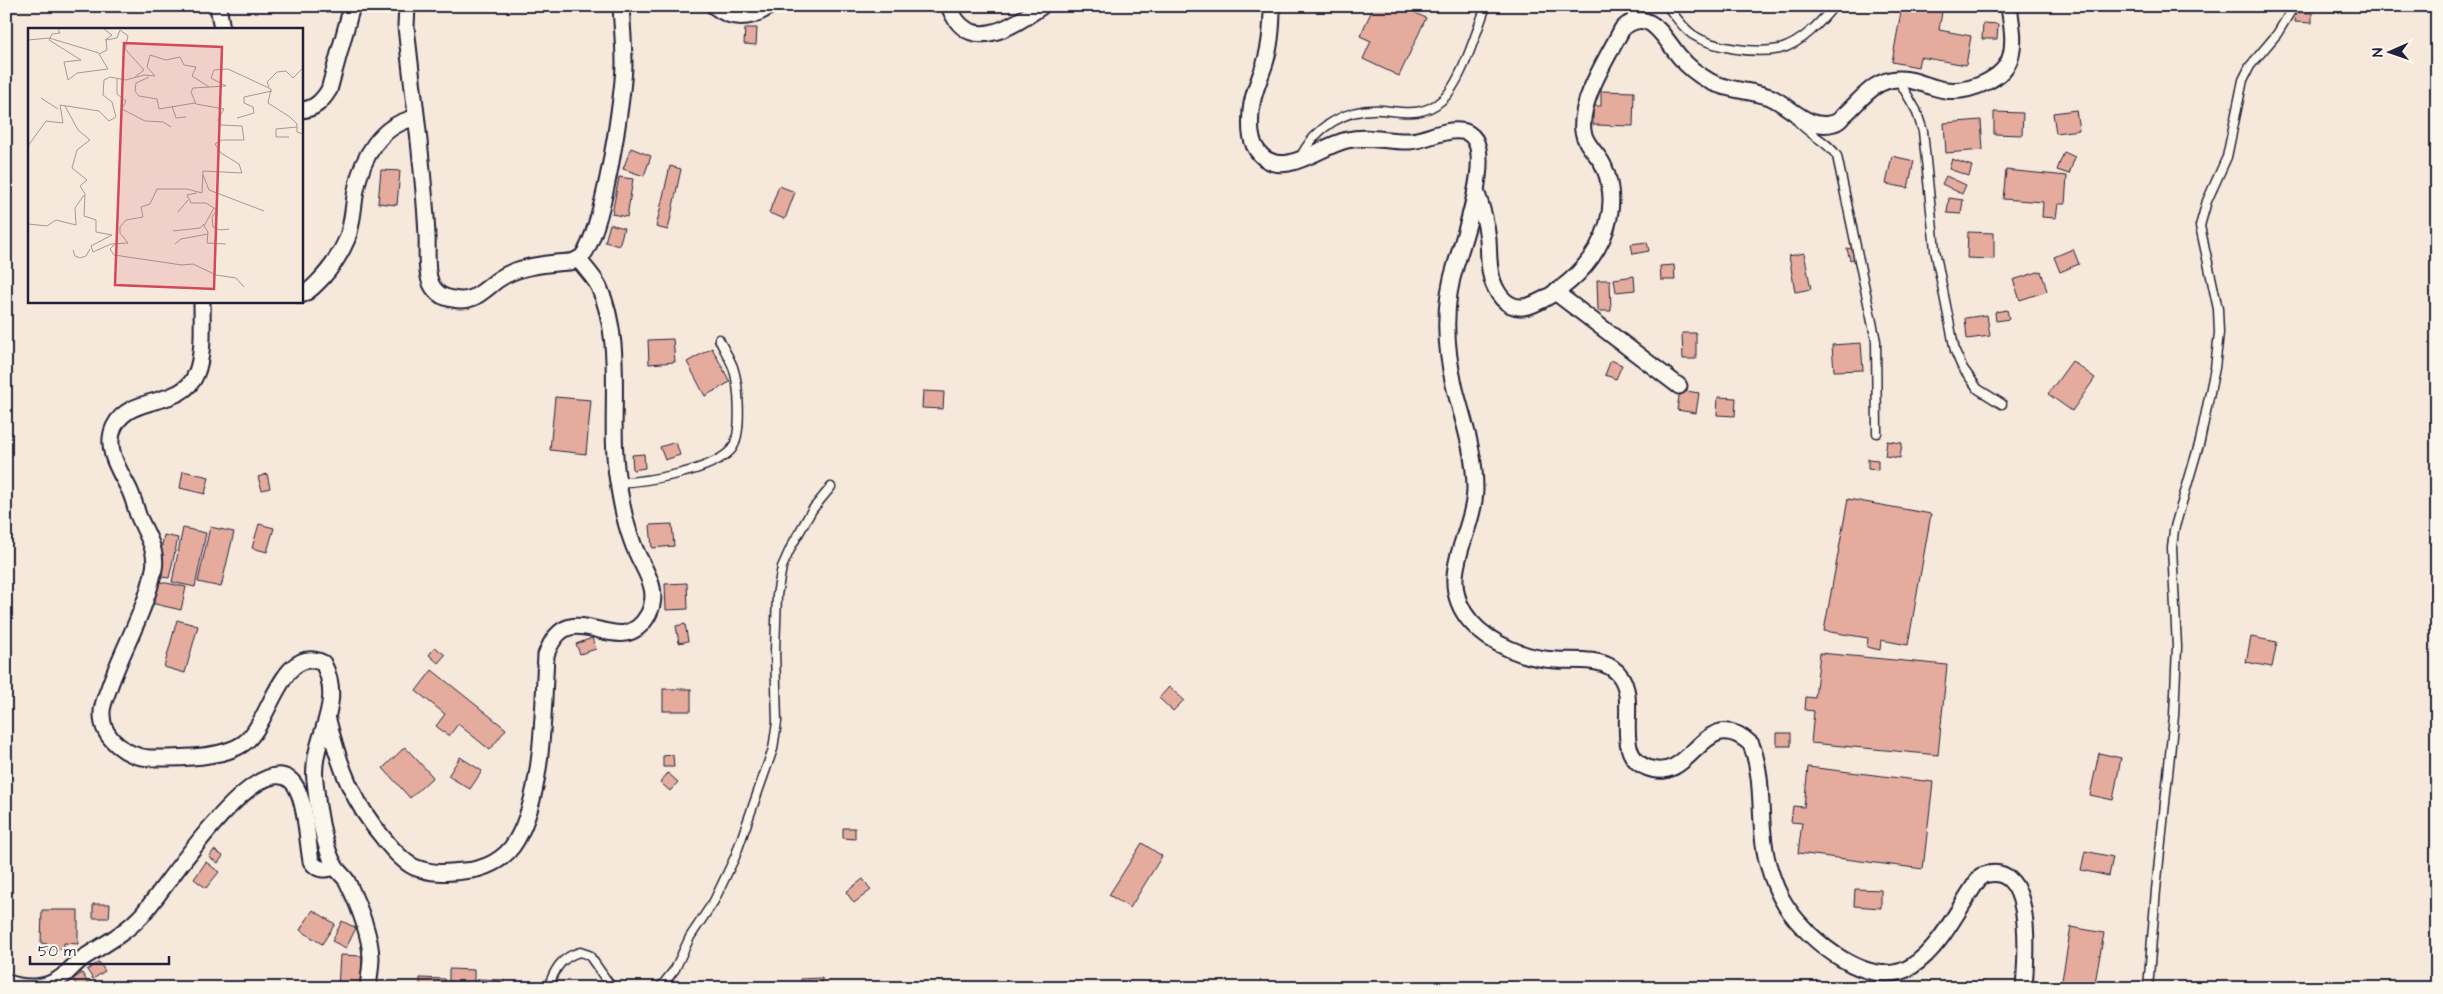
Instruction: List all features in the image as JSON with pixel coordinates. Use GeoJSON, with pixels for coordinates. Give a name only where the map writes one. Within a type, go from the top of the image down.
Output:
{"type":"FeatureCollection","features":[{"type":"Feature","properties":{"kind":"street"},"geometry":{"type":"LineString","coordinates":[[218,6],[222,28]]}},
{"type":"Feature","properties":{"kind":"street"},"geometry":{"type":"LineString","coordinates":[[302,110],[314,106],[322,100],[329,90],[352,6]]}},
{"type":"Feature","properties":{"kind":"street"},"geometry":{"type":"LineString","coordinates":[[407,6],[406,26],[426,208],[430,279],[435,291],[446,298],[460,301],[470,300],[511,272],[539,265],[578,259],[591,242],[619,123],[624,63],[622,6]]}},
{"type":"Feature","properties":{"kind":"street"},"geometry":{"type":"LineString","coordinates":[[714,6],[722,12],[740,18],[757,15],[770,6]]}},
{"type":"Feature","properties":{"kind":"street"},"geometry":{"type":"LineString","coordinates":[[948,6],[952,14],[965,29],[982,35],[999,31],[1042,6]]}},
{"type":"Feature","properties":{"kind":"street"},"geometry":{"type":"LineString","coordinates":[[1272,6],[1270,43],[1251,106],[1251,138],[1256,151],[1271,162],[1288,164],[1344,140],[1360,138],[1409,141],[1451,131],[1462,131],[1476,141],[1479,151],[1476,190],[1469,224],[1448,290],[1446,308],[1451,364],[1473,458],[1474,474],[1474,503],[1457,561],[1454,581],[1457,597],[1464,613],[1474,626],[1494,641],[1513,650],[1553,660],[1579,660],[1599,663],[1617,672],[1626,685],[1629,748],[1638,763],[1645,768],[1657,771],[1669,770],[1711,735],[1720,732],[1735,733],[1751,744],[1758,771],[1764,845],[1768,866],[1781,897],[1798,922],[1812,937],[1857,968],[1879,973],[1899,972],[1913,966],[1935,946],[1981,876],[1991,872],[2003,875],[2012,882],[2020,896],[2024,915],[2026,939],[2024,988]]}},
{"type":"Feature","properties":{"kind":"street"},"geometry":{"type":"LineString","coordinates":[[1476,190],[1484,213],[1494,286],[1502,300],[1512,307],[1527,307],[1555,292],[1572,280],[1587,265],[1600,244],[1610,214],[1610,190],[1604,166],[1591,150],[1583,132],[1584,112],[1590,92],[1622,29],[1630,22],[1642,20],[1652,24],[1667,39],[1679,56],[1708,80],[1720,86],[1754,92],[1772,98],[1802,119],[1819,124],[1836,123],[1879,82],[1898,79],[1919,82],[1944,90],[1962,91],[1990,80],[2002,70],[2010,57],[2013,42],[2009,6]]}},
{"type":"Feature","properties":{"kind":"street"},"geometry":{"type":"LineString","coordinates":[[302,293],[316,284],[331,267],[347,239],[353,215],[356,189],[368,154],[389,128],[402,120],[416,118]]}},
{"type":"Feature","properties":{"kind":"street"},"geometry":{"type":"LineString","coordinates":[[328,720],[338,760],[348,787],[360,808],[402,858],[413,866],[439,874],[480,869],[510,850],[525,823],[542,748],[546,655],[551,642],[557,634],[577,626],[588,626],[609,634],[630,632],[642,623],[649,613],[653,588],[651,577],[632,544],[618,483],[610,323],[598,285],[578,259]]}},
{"type":"Feature","properties":{"kind":"street"},"geometry":{"type":"LineString","coordinates":[[1555,292],[1679,386]]}},
{"type":"Feature","properties":{"kind":"street"},"geometry":{"type":"LineString","coordinates":[[202,302],[199,365],[195,377],[178,394],[148,402],[128,412],[114,427],[112,437],[113,458],[130,490],[146,529],[155,564],[148,596],[104,701],[102,716],[110,737],[133,756],[172,757],[231,750],[244,744],[256,730],[282,682],[295,664],[309,659],[323,663],[328,672],[331,703],[328,720],[314,761],[315,781],[329,852],[335,867],[346,880],[367,931],[371,957],[368,988]]}},
{"type":"Feature","properties":{"kind":"street"},"geometry":{"type":"LineString","coordinates":[[6,982],[25,987],[42,987],[62,977],[81,960],[125,931],[159,894],[227,807],[253,783],[267,776],[281,775],[290,779],[299,793],[303,808],[311,861],[315,868],[323,870],[335,867]]}},
{"type":"Feature","properties":{"kind":"lane"},"geometry":{"type":"LineString","coordinates":[[1299,159],[1308,142],[1320,129],[1339,118],[1365,110],[1414,114],[1443,100],[1453,86],[1469,53],[1486,6]]}},
{"type":"Feature","properties":{"kind":"lane"},"geometry":{"type":"LineString","coordinates":[[1630,22],[1635,6]]}},
{"type":"Feature","properties":{"kind":"lane"},"geometry":{"type":"LineString","coordinates":[[1667,6],[1692,34],[1706,42],[1725,47],[1753,50],[1780,48],[1798,40],[1818,26],[1834,6]]}},
{"type":"Feature","properties":{"kind":"lane"},"geometry":{"type":"LineString","coordinates":[[2148,988],[2174,716],[2177,646],[2172,548],[2174,530],[2200,441],[2215,368],[2219,333],[2218,309],[2200,226],[2207,202],[2228,157],[2243,80],[2250,66],[2277,34],[2294,6]]}},
{"type":"Feature","properties":{"kind":"lane"},"geometry":{"type":"LineString","coordinates":[[1898,79],[1916,110],[1923,131],[1935,250],[1955,351],[1962,367],[1978,389],[2002,404]]}},
{"type":"Feature","properties":{"kind":"lane"},"geometry":{"type":"LineString","coordinates":[[1790,110],[1802,127],[1831,147],[1837,156],[1876,341],[1877,433]]}},
{"type":"Feature","properties":{"kind":"lane"},"geometry":{"type":"LineString","coordinates":[[618,483],[655,480],[689,471],[724,456],[735,444],[738,419],[737,392],[733,367],[719,339]]}},
{"type":"Feature","properties":{"kind":"lane"},"geometry":{"type":"LineString","coordinates":[[660,988],[674,969],[690,938],[714,901],[735,857],[773,749],[777,722],[774,650],[777,595],[782,567],[812,510],[831,487]]}},
{"type":"Feature","properties":{"kind":"lane"},"geometry":{"type":"LineString","coordinates":[[548,988],[563,959],[580,952],[589,955],[612,988]]}},
{"type":"Feature","properties":{"kind":"building"},"geometry":{"type":"Polygon","coordinates":[[[1374,6],[1401,6],[1426,18],[1399,76],[1363,59],[1371,41],[1360,36],[1374,6]]]}},
{"type":"Feature","properties":{"kind":"building"},"geometry":{"type":"Polygon","coordinates":[[[1902,6],[1943,6],[1939,30],[1971,36],[1966,65],[1920,57],[1918,67],[1892,62],[1902,6]]]}},
{"type":"Feature","properties":{"kind":"building"},"geometry":{"type":"Polygon","coordinates":[[[2296,12],[2312,13],[2312,23],[2295,22],[2296,12]]]}},
{"type":"Feature","properties":{"kind":"building"},"geometry":{"type":"Polygon","coordinates":[[[1983,23],[1998,24],[1997,39],[1982,39],[1983,23]]]}},
{"type":"Feature","properties":{"kind":"building"},"geometry":{"type":"Polygon","coordinates":[[[745,28],[757,28],[756,45],[744,44],[745,28]]]}},
{"type":"Feature","properties":{"kind":"building"},"geometry":{"type":"Polygon","coordinates":[[[1601,91],[1634,92],[1633,126],[1593,125],[1593,106],[1601,106],[1601,91]]]}},
{"type":"Feature","properties":{"kind":"building"},"geometry":{"type":"Polygon","coordinates":[[[2076,110],[2079,130],[2056,133],[2053,113],[2076,110]]]}},
{"type":"Feature","properties":{"kind":"building"},"geometry":{"type":"Polygon","coordinates":[[[1994,112],[2023,113],[2022,135],[1994,134],[1994,112]]]}},
{"type":"Feature","properties":{"kind":"building"},"geometry":{"type":"Polygon","coordinates":[[[1981,120],[1983,150],[1946,153],[1944,123],[1981,120]]]}},
{"type":"Feature","properties":{"kind":"building"},"geometry":{"type":"Polygon","coordinates":[[[631,148],[651,156],[644,176],[623,169],[631,148]]]}},
{"type":"Feature","properties":{"kind":"building"},"geometry":{"type":"Polygon","coordinates":[[[2064,152],[2075,157],[2069,174],[2057,170],[2064,152]]]}},
{"type":"Feature","properties":{"kind":"building"},"geometry":{"type":"Polygon","coordinates":[[[1892,156],[1914,161],[1908,188],[1886,184],[1892,156]]]}},
{"type":"Feature","properties":{"kind":"building"},"geometry":{"type":"Polygon","coordinates":[[[1952,159],[1972,166],[1969,176],[1949,169],[1952,159]]]}},
{"type":"Feature","properties":{"kind":"building"},"geometry":{"type":"Polygon","coordinates":[[[670,166],[681,169],[668,230],[656,227],[670,166]]]}},
{"type":"Feature","properties":{"kind":"building"},"geometry":{"type":"Polygon","coordinates":[[[381,170],[400,171],[397,205],[378,203],[381,170]]]}},
{"type":"Feature","properties":{"kind":"building"},"geometry":{"type":"Polygon","coordinates":[[[2006,170],[2067,176],[2065,204],[2058,204],[2056,218],[2042,217],[2043,202],[2003,199],[2006,170]]]}},
{"type":"Feature","properties":{"kind":"building"},"geometry":{"type":"Polygon","coordinates":[[[1946,176],[1966,185],[1962,194],[1942,184],[1946,176]]]}},
{"type":"Feature","properties":{"kind":"building"},"geometry":{"type":"Polygon","coordinates":[[[619,177],[633,179],[627,217],[612,214],[619,177]]]}},
{"type":"Feature","properties":{"kind":"building"},"geometry":{"type":"Polygon","coordinates":[[[779,186],[795,192],[785,219],[769,213],[779,186]]]}},
{"type":"Feature","properties":{"kind":"building"},"geometry":{"type":"Polygon","coordinates":[[[1949,198],[1963,200],[1961,214],[1947,213],[1949,198]]]}},
{"type":"Feature","properties":{"kind":"building"},"geometry":{"type":"Polygon","coordinates":[[[610,224],[624,228],[619,246],[605,242],[610,224]]]}},
{"type":"Feature","properties":{"kind":"building"},"geometry":{"type":"Polygon","coordinates":[[[1968,232],[1994,233],[1994,259],[1967,258],[1968,232]]]}},
{"type":"Feature","properties":{"kind":"building"},"geometry":{"type":"Polygon","coordinates":[[[1647,242],[1649,251],[1633,254],[1631,244],[1647,242]]]}},
{"type":"Feature","properties":{"kind":"building"},"geometry":{"type":"Polygon","coordinates":[[[1854,247],[1858,257],[1850,260],[1847,249],[1854,247]]]}},
{"type":"Feature","properties":{"kind":"building"},"geometry":{"type":"Polygon","coordinates":[[[2073,249],[2079,264],[2060,272],[2054,257],[2073,249]]]}},
{"type":"Feature","properties":{"kind":"building"},"geometry":{"type":"Polygon","coordinates":[[[1804,253],[1811,289],[1795,292],[1789,256],[1804,253]]]}},
{"type":"Feature","properties":{"kind":"building"},"geometry":{"type":"Polygon","coordinates":[[[1674,265],[1675,280],[1661,280],[1660,266],[1674,265]]]}},
{"type":"Feature","properties":{"kind":"building"},"geometry":{"type":"Polygon","coordinates":[[[2041,271],[2047,291],[2020,300],[2013,280],[2041,271]]]}},
{"type":"Feature","properties":{"kind":"building"},"geometry":{"type":"Polygon","coordinates":[[[1634,276],[1635,290],[1616,292],[1614,279],[1634,276]]]}},
{"type":"Feature","properties":{"kind":"building"},"geometry":{"type":"Polygon","coordinates":[[[1597,280],[1610,280],[1611,311],[1598,311],[1597,280]]]}},
{"type":"Feature","properties":{"kind":"building"},"geometry":{"type":"Polygon","coordinates":[[[2007,310],[2009,319],[1996,321],[1995,312],[2007,310]]]}},
{"type":"Feature","properties":{"kind":"building"},"geometry":{"type":"Polygon","coordinates":[[[1987,315],[1990,336],[1967,339],[1965,318],[1987,315]]]}},
{"type":"Feature","properties":{"kind":"building"},"geometry":{"type":"Polygon","coordinates":[[[1682,333],[1696,333],[1696,359],[1683,359],[1682,333]]]}},
{"type":"Feature","properties":{"kind":"building"},"geometry":{"type":"Polygon","coordinates":[[[673,339],[675,362],[649,364],[648,340],[673,339]]]}},
{"type":"Feature","properties":{"kind":"building"},"geometry":{"type":"Polygon","coordinates":[[[1861,343],[1863,370],[1834,371],[1832,345],[1861,343]]]}},
{"type":"Feature","properties":{"kind":"building"},"geometry":{"type":"Polygon","coordinates":[[[712,348],[730,382],[705,396],[687,362],[712,348]]]}},
{"type":"Feature","properties":{"kind":"building"},"geometry":{"type":"Polygon","coordinates":[[[1611,360],[1622,365],[1616,379],[1605,375],[1611,360]]]}},
{"type":"Feature","properties":{"kind":"building"},"geometry":{"type":"Polygon","coordinates":[[[2072,361],[2095,378],[2072,411],[2048,394],[2072,361]]]}},
{"type":"Feature","properties":{"kind":"building"},"geometry":{"type":"Polygon","coordinates":[[[1680,390],[1699,393],[1696,413],[1677,410],[1680,390]]]}},
{"type":"Feature","properties":{"kind":"building"},"geometry":{"type":"Polygon","coordinates":[[[923,391],[944,392],[943,409],[922,408],[923,391]]]}},
{"type":"Feature","properties":{"kind":"building"},"geometry":{"type":"Polygon","coordinates":[[[555,397],[591,400],[586,454],[550,450],[555,397]]]}},
{"type":"Feature","properties":{"kind":"building"},"geometry":{"type":"Polygon","coordinates":[[[1718,397],[1736,398],[1735,416],[1717,415],[1718,397]]]}},
{"type":"Feature","properties":{"kind":"building"},"geometry":{"type":"Polygon","coordinates":[[[1887,441],[1902,443],[1900,458],[1885,456],[1887,441]]]}},
{"type":"Feature","properties":{"kind":"building"},"geometry":{"type":"Polygon","coordinates":[[[676,442],[680,455],[665,460],[660,447],[676,442]]]}},
{"type":"Feature","properties":{"kind":"building"},"geometry":{"type":"Polygon","coordinates":[[[644,454],[645,468],[633,470],[632,455],[644,454]]]}},
{"type":"Feature","properties":{"kind":"building"},"geometry":{"type":"Polygon","coordinates":[[[1868,459],[1878,460],[1878,470],[1868,469],[1868,459]]]}},
{"type":"Feature","properties":{"kind":"building"},"geometry":{"type":"Polygon","coordinates":[[[183,471],[209,477],[205,494],[180,488],[183,471]]]}},
{"type":"Feature","properties":{"kind":"building"},"geometry":{"type":"Polygon","coordinates":[[[267,474],[270,488],[262,490],[258,477],[267,474]]]}},
{"type":"Feature","properties":{"kind":"building"},"geometry":{"type":"Polygon","coordinates":[[[1848,499],[1931,514],[1908,645],[1881,640],[1880,650],[1867,647],[1868,638],[1824,631],[1848,499]]]}},
{"type":"Feature","properties":{"kind":"building"},"geometry":{"type":"Polygon","coordinates":[[[259,524],[274,528],[267,552],[252,548],[259,524]]]}},
{"type":"Feature","properties":{"kind":"building"},"geometry":{"type":"Polygon","coordinates":[[[672,524],[674,546],[652,548],[650,525],[672,524]]]}},
{"type":"Feature","properties":{"kind":"building"},"geometry":{"type":"Polygon","coordinates":[[[210,527],[234,532],[221,587],[198,582],[210,527]]]}},
{"type":"Feature","properties":{"kind":"building"},"geometry":{"type":"Polygon","coordinates":[[[183,528],[206,533],[195,587],[172,582],[183,528]]]}},
{"type":"Feature","properties":{"kind":"building"},"geometry":{"type":"Polygon","coordinates":[[[164,535],[178,538],[169,578],[156,576],[164,535]]]}},
{"type":"Feature","properties":{"kind":"building"},"geometry":{"type":"Polygon","coordinates":[[[156,581],[186,587],[181,610],[151,603],[156,581]]]}},
{"type":"Feature","properties":{"kind":"building"},"geometry":{"type":"Polygon","coordinates":[[[687,583],[688,609],[666,610],[665,584],[687,583]]]}},
{"type":"Feature","properties":{"kind":"building"},"geometry":{"type":"Polygon","coordinates":[[[177,620],[198,626],[185,673],[164,667],[177,620]]]}},
{"type":"Feature","properties":{"kind":"building"},"geometry":{"type":"Polygon","coordinates":[[[685,624],[688,641],[679,643],[676,626],[685,624]]]}},
{"type":"Feature","properties":{"kind":"building"},"geometry":{"type":"Polygon","coordinates":[[[2251,637],[2277,642],[2272,667],[2246,662],[2251,637]]]}},
{"type":"Feature","properties":{"kind":"building"},"geometry":{"type":"Polygon","coordinates":[[[592,638],[596,649],[580,654],[576,644],[592,638]]]}},
{"type":"Feature","properties":{"kind":"building"},"geometry":{"type":"Polygon","coordinates":[[[435,647],[445,655],[438,663],[429,655],[435,647]]]}},
{"type":"Feature","properties":{"kind":"building"},"geometry":{"type":"Polygon","coordinates":[[[1820,653],[1947,665],[1938,755],[1811,743],[1814,711],[1805,710],[1806,697],[1815,698],[1820,653]]]}},
{"type":"Feature","properties":{"kind":"building"},"geometry":{"type":"Polygon","coordinates":[[[432,670],[506,729],[490,750],[458,724],[449,736],[436,726],[445,714],[416,691],[432,670]]]}},
{"type":"Feature","properties":{"kind":"building"},"geometry":{"type":"Polygon","coordinates":[[[1169,687],[1184,700],[1173,711],[1159,698],[1169,687]]]}},
{"type":"Feature","properties":{"kind":"building"},"geometry":{"type":"Polygon","coordinates":[[[663,689],[691,689],[691,711],[663,711],[663,689]]]}},
{"type":"Feature","properties":{"kind":"building"},"geometry":{"type":"Polygon","coordinates":[[[1777,733],[1791,733],[1791,746],[1777,746],[1777,733]]]}},
{"type":"Feature","properties":{"kind":"building"},"geometry":{"type":"Polygon","coordinates":[[[405,747],[433,777],[410,798],[383,768],[405,747]]]}},
{"type":"Feature","properties":{"kind":"building"},"geometry":{"type":"Polygon","coordinates":[[[2099,753],[2121,758],[2113,800],[2090,795],[2099,753]]]}},
{"type":"Feature","properties":{"kind":"building"},"geometry":{"type":"Polygon","coordinates":[[[673,755],[674,767],[663,767],[663,756],[673,755]]]}},
{"type":"Feature","properties":{"kind":"building"},"geometry":{"type":"Polygon","coordinates":[[[460,757],[482,771],[470,789],[448,776],[460,757]]]}},
{"type":"Feature","properties":{"kind":"building"},"geometry":{"type":"Polygon","coordinates":[[[1808,767],[1933,782],[1923,869],[1798,853],[1802,823],[1791,822],[1793,806],[1804,807],[1808,767]]]}},
{"type":"Feature","properties":{"kind":"building"},"geometry":{"type":"Polygon","coordinates":[[[668,773],[678,782],[670,791],[660,782],[668,773]]]}},
{"type":"Feature","properties":{"kind":"building"},"geometry":{"type":"Polygon","coordinates":[[[843,828],[855,828],[855,839],[843,838],[843,828]]]}},
{"type":"Feature","properties":{"kind":"building"},"geometry":{"type":"Polygon","coordinates":[[[1142,843],[1162,856],[1130,908],[1109,895],[1142,843]]]}},
{"type":"Feature","properties":{"kind":"building"},"geometry":{"type":"Polygon","coordinates":[[[214,850],[223,856],[218,863],[209,857],[214,850]]]}},
{"type":"Feature","properties":{"kind":"building"},"geometry":{"type":"Polygon","coordinates":[[[2085,851],[2113,857],[2109,876],[2081,870],[2085,851]]]}},
{"type":"Feature","properties":{"kind":"building"},"geometry":{"type":"Polygon","coordinates":[[[206,862],[219,872],[206,888],[194,879],[206,862]]]}},
{"type":"Feature","properties":{"kind":"building"},"geometry":{"type":"Polygon","coordinates":[[[863,879],[871,890],[854,903],[846,892],[863,879]]]}},
{"type":"Feature","properties":{"kind":"building"},"geometry":{"type":"Polygon","coordinates":[[[1855,889],[1881,890],[1881,908],[1854,906],[1855,889]]]}},
{"type":"Feature","properties":{"kind":"building"},"geometry":{"type":"Polygon","coordinates":[[[93,904],[110,904],[109,918],[93,918],[93,904]]]}},
{"type":"Feature","properties":{"kind":"building"},"geometry":{"type":"Polygon","coordinates":[[[42,910],[78,910],[78,944],[64,943],[64,949],[47,949],[47,944],[41,943],[42,910]]]}},
{"type":"Feature","properties":{"kind":"building"},"geometry":{"type":"Polygon","coordinates":[[[313,910],[335,924],[322,944],[300,930],[313,910]]]}},
{"type":"Feature","properties":{"kind":"building"},"geometry":{"type":"Polygon","coordinates":[[[342,921],[356,928],[346,948],[332,941],[342,921]]]}},
{"type":"Feature","properties":{"kind":"building"},"geometry":{"type":"Polygon","coordinates":[[[2071,927],[2104,933],[2094,988],[2061,986],[2071,927]]]}},
{"type":"Feature","properties":{"kind":"building"},"geometry":{"type":"Polygon","coordinates":[[[340,955],[362,956],[361,988],[338,988],[340,955]]]}},
{"type":"Feature","properties":{"kind":"building"},"geometry":{"type":"Polygon","coordinates":[[[99,962],[105,971],[93,979],[87,970],[99,962]]]}},
{"type":"Feature","properties":{"kind":"building"},"geometry":{"type":"Polygon","coordinates":[[[449,969],[474,970],[474,988],[449,988],[449,969]]]}},
{"type":"Feature","properties":{"kind":"building"},"geometry":{"type":"Polygon","coordinates":[[[82,973],[88,983],[78,988],[73,979],[82,973]]]}},
{"type":"Feature","properties":{"kind":"building"},"geometry":{"type":"Polygon","coordinates":[[[420,978],[445,979],[445,988],[420,988],[420,978]]]}},
{"type":"Feature","properties":{"kind":"building"},"geometry":{"type":"Polygon","coordinates":[[[822,978],[822,988],[801,988],[801,979],[822,978]]]}},
{"type":"Feature","properties":{"kind":"building"},"geometry":{"type":"Polygon","coordinates":[[[478,979],[504,980],[503,988],[478,988],[478,979]]]}}]}
